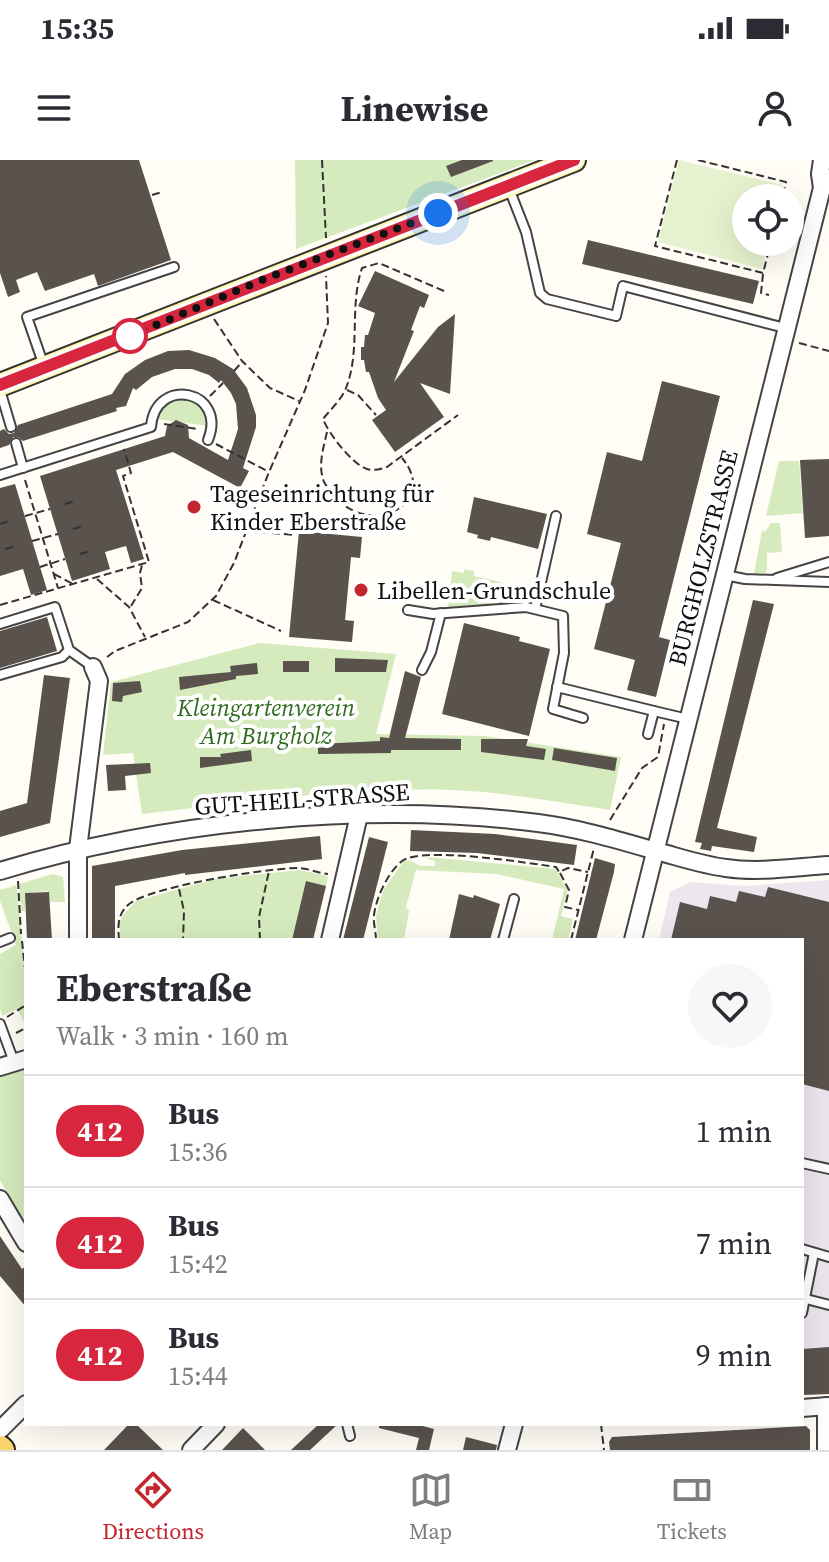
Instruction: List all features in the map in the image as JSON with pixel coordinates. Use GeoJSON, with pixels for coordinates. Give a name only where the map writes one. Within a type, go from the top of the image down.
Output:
{"type":"FeatureCollection","features":[{"type":"Feature","properties":{"kind":"street"},"geometry":{"type":"LineString","coordinates":[[0,388],[325,256],[574,160]]}},
{"type":"Feature","properties":{"kind":"street","name":"BURGHOLZSTRASSE"},"geometry":{"type":"LineString","coordinates":[[633,938],[784,334],[826,183],[820,174],[822,160]]}},
{"type":"Feature","properties":{"kind":"street"},"geometry":{"type":"LineString","coordinates":[[78,938],[78,849],[99,681],[93,667]]}},
{"type":"Feature","properties":{"kind":"street"},"geometry":{"type":"LineString","coordinates":[[330,938],[359,815]]}},
{"type":"Feature","properties":{"kind":"street","name":"GUT-HEIL-STRASSE"},"geometry":{"type":"LineString","coordinates":[[0,871],[78,849],[188,831],[285,819],[359,815],[472,817],[540,823],[727,869],[829,865]]}},
{"type":"Feature","properties":{"kind":"street"},"geometry":{"type":"LineString","coordinates":[[0,1199],[24,1240]]}},
{"type":"Feature","properties":{"kind":"street"},"geometry":{"type":"LineString","coordinates":[[0,1430],[24,1406]]}},
{"type":"Feature","properties":{"kind":"street"},"geometry":{"type":"LineString","coordinates":[[804,1408],[828,1406],[826,1450]]}},
{"type":"Feature","properties":{"kind":"street"},"geometry":{"type":"LineString","coordinates":[[507,1450],[513,1426]]}},
{"type":"Feature","properties":{"kind":"street"},"geometry":{"type":"LineString","coordinates":[[191,1450],[205,1428]]}},
{"type":"Feature","properties":{"kind":"lane"},"geometry":{"type":"LineString","coordinates":[[507,186],[526,232],[540,293],[547,299],[616,316],[623,286],[784,334]]}},
{"type":"Feature","properties":{"kind":"lane"},"geometry":{"type":"LineString","coordinates":[[45,369],[27,317],[174,267]]}},
{"type":"Feature","properties":{"kind":"lane"},"geometry":{"type":"LineString","coordinates":[[0,388],[11,427]]}},
{"type":"Feature","properties":{"kind":"lane"},"geometry":{"type":"LineString","coordinates":[[0,475],[151,427],[160,403],[172,395],[189,395],[203,403],[212,421],[208,440]]}},
{"type":"Feature","properties":{"kind":"lane"},"geometry":{"type":"LineString","coordinates":[[16,443],[22,468]]}},
{"type":"Feature","properties":{"kind":"lane"},"geometry":{"type":"LineString","coordinates":[[535,609],[556,516]]}},
{"type":"Feature","properties":{"kind":"lane"},"geometry":{"type":"LineString","coordinates":[[768,580],[829,562]]}},
{"type":"Feature","properties":{"kind":"lane"},"geometry":{"type":"LineString","coordinates":[[724,575],[829,582]]}},
{"type":"Feature","properties":{"kind":"lane"},"geometry":{"type":"LineString","coordinates":[[0,624],[55,607],[69,650],[93,667]]}},
{"type":"Feature","properties":{"kind":"lane"},"geometry":{"type":"LineString","coordinates":[[408,610],[441,613],[526,607],[563,616],[564,653],[553,709],[583,718]]}},
{"type":"Feature","properties":{"kind":"lane"},"geometry":{"type":"LineString","coordinates":[[422,670],[431,652],[441,613]]}},
{"type":"Feature","properties":{"kind":"lane"},"geometry":{"type":"LineString","coordinates":[[0,675],[62,657],[69,650]]}},
{"type":"Feature","properties":{"kind":"lane"},"geometry":{"type":"LineString","coordinates":[[557,687],[688,719]]}},
{"type":"Feature","properties":{"kind":"lane"},"geometry":{"type":"LineString","coordinates":[[648,734],[654,711]]}},
{"type":"Feature","properties":{"kind":"lane"},"geometry":{"type":"LineString","coordinates":[[504,938],[514,899]]}},
{"type":"Feature","properties":{"kind":"lane"},"geometry":{"type":"LineString","coordinates":[[1,1021],[13,1063]]}},
{"type":"Feature","properties":{"kind":"lane"},"geometry":{"type":"LineString","coordinates":[[804,1163],[829,1169]]}},
{"type":"Feature","properties":{"kind":"lane"},"geometry":{"type":"LineString","coordinates":[[804,1250],[829,1257]]}},
{"type":"Feature","properties":{"kind":"lane"},"geometry":{"type":"LineString","coordinates":[[804,1306],[814,1253]]}},
{"type":"Feature","properties":{"kind":"lane"},"geometry":{"type":"LineString","coordinates":[[806,1299],[829,1305]]}},
{"type":"Feature","properties":{"kind":"lane"},"geometry":{"type":"LineString","coordinates":[[348,1426],[350,1436]]}},
{"type":"Feature","properties":{"kind":"path"},"geometry":{"type":"LineString","coordinates":[[93,667],[115,651],[188,622],[212,599],[234,563],[269,472],[301,401],[328,323],[322,160]]}},
{"type":"Feature","properties":{"kind":"path"},"geometry":{"type":"LineString","coordinates":[[677,160],[655,246],[763,273]]}},
{"type":"Feature","properties":{"kind":"path"},"geometry":{"type":"LineString","coordinates":[[698,160],[786,184]]}},
{"type":"Feature","properties":{"kind":"path"},"geometry":{"type":"LineString","coordinates":[[152,195],[162,192]]}},
{"type":"Feature","properties":{"kind":"path"},"geometry":{"type":"LineString","coordinates":[[767,256],[761,293],[769,295]]}},
{"type":"Feature","properties":{"kind":"path"},"geometry":{"type":"LineString","coordinates":[[444,291],[379,263],[362,268],[355,297],[346,389],[323,419],[327,430],[357,464],[367,469],[387,467],[458,415]]}},
{"type":"Feature","properties":{"kind":"path"},"geometry":{"type":"LineString","coordinates":[[212,316],[242,361],[270,388],[301,401]]}},
{"type":"Feature","properties":{"kind":"path"},"geometry":{"type":"LineString","coordinates":[[784,334],[829,351]]}},
{"type":"Feature","properties":{"kind":"path"},"geometry":{"type":"LineString","coordinates":[[234,371],[242,361]]}},
{"type":"Feature","properties":{"kind":"path"},"geometry":{"type":"LineString","coordinates":[[203,403],[223,383]]}},
{"type":"Feature","properties":{"kind":"path"},"geometry":{"type":"LineString","coordinates":[[346,389],[368,404],[376,415]]}},
{"type":"Feature","properties":{"kind":"path"},"geometry":{"type":"LineString","coordinates":[[167,424],[191,427]]}},
{"type":"Feature","properties":{"kind":"path"},"geometry":{"type":"LineString","coordinates":[[327,430],[321,471],[323,482],[342,506],[355,514],[368,517],[384,514],[402,505],[411,495],[415,482],[401,457]]}},
{"type":"Feature","properties":{"kind":"path"},"geometry":{"type":"LineString","coordinates":[[0,605],[149,562],[123,476],[131,473],[120,437]]}},
{"type":"Feature","properties":{"kind":"path"},"geometry":{"type":"LineString","coordinates":[[208,440],[269,472]]}},
{"type":"Feature","properties":{"kind":"path"},"geometry":{"type":"LineString","coordinates":[[22,468],[59,589]]}},
{"type":"Feature","properties":{"kind":"path"},"geometry":{"type":"LineString","coordinates":[[65,504],[75,501]]}},
{"type":"Feature","properties":{"kind":"path"},"geometry":{"type":"LineString","coordinates":[[25,516],[50,509]]}},
{"type":"Feature","properties":{"kind":"path"},"geometry":{"type":"LineString","coordinates":[[0,524],[9,521]]}},
{"type":"Feature","properties":{"kind":"path"},"geometry":{"type":"LineString","coordinates":[[73,529],[83,526]]}},
{"type":"Feature","properties":{"kind":"path"},"geometry":{"type":"LineString","coordinates":[[246,531],[294,535]]}},
{"type":"Feature","properties":{"kind":"path"},"geometry":{"type":"LineString","coordinates":[[32,541],[58,534]]}},
{"type":"Feature","properties":{"kind":"path"},"geometry":{"type":"LineString","coordinates":[[5,549],[16,546]]}},
{"type":"Feature","properties":{"kind":"path"},"geometry":{"type":"LineString","coordinates":[[80,554],[91,551]]}},
{"type":"Feature","properties":{"kind":"path"},"geometry":{"type":"LineString","coordinates":[[40,567],[65,559]]}},
{"type":"Feature","properties":{"kind":"path"},"geometry":{"type":"LineString","coordinates":[[130,608],[142,588],[140,570],[143,564]]}},
{"type":"Feature","properties":{"kind":"path"},"geometry":{"type":"LineString","coordinates":[[54,573],[76,584]]}},
{"type":"Feature","properties":{"kind":"path"},"geometry":{"type":"LineString","coordinates":[[96,578],[130,608],[145,639]]}},
{"type":"Feature","properties":{"kind":"path"},"geometry":{"type":"LineString","coordinates":[[212,599],[281,631]]}},
{"type":"Feature","properties":{"kind":"path"},"geometry":{"type":"LineString","coordinates":[[610,821],[642,768],[658,757],[666,714]]}},
{"type":"Feature","properties":{"kind":"path"},"geometry":{"type":"LineString","coordinates":[[571,938],[593,850]]}},
{"type":"Feature","properties":{"kind":"path"},"geometry":{"type":"LineString","coordinates":[[376,938],[373,917],[381,889],[401,862],[414,855],[497,859],[556,867],[569,890],[565,907],[578,911]]}},
{"type":"Feature","properties":{"kind":"path"},"geometry":{"type":"LineString","coordinates":[[119,938],[118,923],[129,903],[144,896],[211,878],[269,871],[297,868],[317,873],[345,874]]}},
{"type":"Feature","properties":{"kind":"path"},"geometry":{"type":"LineString","coordinates":[[559,872],[568,868],[588,872]]}},
{"type":"Feature","properties":{"kind":"path"},"geometry":{"type":"LineString","coordinates":[[260,938],[258,917],[269,871]]}},
{"type":"Feature","properties":{"kind":"path"},"geometry":{"type":"LineString","coordinates":[[18,880],[24,953]]}},
{"type":"Feature","properties":{"kind":"path"},"geometry":{"type":"LineString","coordinates":[[567,886],[573,883]]}},
{"type":"Feature","properties":{"kind":"path"},"geometry":{"type":"LineString","coordinates":[[179,888],[185,910],[183,938]]}},
{"type":"Feature","properties":{"kind":"path"},"geometry":{"type":"LineString","coordinates":[[1,1021],[24,1006]]}},
{"type":"Feature","properties":{"kind":"path"},"geometry":{"type":"LineString","coordinates":[[601,1426],[604,1450]]}},
{"type":"Feature","properties":{"kind":"shaded area"},"geometry":{"type":"Polygon","coordinates":[[[829,880],[829,1394],[804,1395],[804,938],[659,938],[670,892],[690,882],[745,886],[829,880]]]}},
{"type":"Feature","properties":{"kind":"green space"},"geometry":{"type":"Polygon","coordinates":[[[295,160],[535,160],[296,249],[295,160]]]}},
{"type":"Feature","properties":{"kind":"green space"},"geometry":{"type":"Polygon","coordinates":[[[679,160],[779,184],[732,184],[732,256],[765,256],[762,269],[658,242],[679,160]]]}},
{"type":"Feature","properties":{"kind":"green space"},"geometry":{"type":"Polygon","coordinates":[[[179,399],[199,406],[208,426],[157,419],[163,406],[179,399]]]}},
{"type":"Feature","properties":{"kind":"green space"},"geometry":{"type":"Polygon","coordinates":[[[779,461],[799,461],[803,513],[766,516],[779,461]]]}},
{"type":"Feature","properties":{"kind":"green space"},"geometry":{"type":"Polygon","coordinates":[[[771,523],[780,523],[782,552],[767,553],[767,570],[754,574],[762,530],[765,532],[771,523]]]}},
{"type":"Feature","properties":{"kind":"green space"},"geometry":{"type":"Polygon","coordinates":[[[465,569],[474,571],[474,576],[509,584],[510,602],[448,609],[452,571],[463,573],[465,569]]]}},
{"type":"Feature","properties":{"kind":"green space","name":"Kleingartenverein Am Burgholz"},"geometry":{"type":"Polygon","coordinates":[[[260,643],[396,654],[376,734],[486,736],[621,757],[610,810],[492,793],[413,790],[297,796],[142,814],[133,753],[103,755],[111,682],[260,643]]]}},
{"type":"Feature","properties":{"kind":"green space"},"geometry":{"type":"Polygon","coordinates":[[[428,859],[555,869],[568,890],[561,916],[573,919],[568,938],[552,938],[564,889],[497,874],[416,870],[406,907],[409,911],[404,938],[378,938],[376,916],[384,889],[403,862],[409,860],[421,866],[435,866],[435,861],[428,859]]]}},
{"type":"Feature","properties":{"kind":"green space"},"geometry":{"type":"Polygon","coordinates":[[[299,870],[328,876],[326,886],[307,881],[293,938],[120,938],[123,915],[136,901],[215,879],[299,870]]]}},
{"type":"Feature","properties":{"kind":"green space"},"geometry":{"type":"Polygon","coordinates":[[[53,874],[63,877],[65,902],[50,902],[48,891],[25,893],[25,911],[21,911],[19,884],[53,874]]]}},
{"type":"Feature","properties":{"kind":"green space"},"geometry":{"type":"Polygon","coordinates":[[[17,885],[24,965],[24,1021],[17,1009],[2,1016],[0,1008],[0,954],[16,945],[0,901],[0,890],[17,885]]]}},
{"type":"Feature","properties":{"kind":"green space"},"geometry":{"type":"Polygon","coordinates":[[[24,1067],[24,1223],[0,1180],[0,1074],[24,1067]]]}},
{"type":"Feature","properties":{"kind":"building"},"geometry":{"type":"Polygon","coordinates":[[[0,160],[139,160],[171,260],[98,286],[94,274],[45,291],[37,272],[16,280],[20,292],[8,297],[0,273],[0,160]]]}},
{"type":"Feature","properties":{"kind":"building"},"geometry":{"type":"Polygon","coordinates":[[[462,160],[493,161],[451,177],[446,166],[462,160]]]}},
{"type":"Feature","properties":{"kind":"building"},"geometry":{"type":"Polygon","coordinates":[[[588,240],[759,281],[753,304],[582,264],[588,240]]]}},
{"type":"Feature","properties":{"kind":"building"},"geometry":{"type":"Polygon","coordinates":[[[375,271],[429,295],[424,308],[420,306],[411,330],[414,331],[394,382],[438,327],[455,314],[450,394],[420,383],[444,417],[395,452],[372,420],[386,410],[378,398],[369,372],[366,372],[364,360],[361,360],[361,347],[364,347],[365,335],[368,335],[375,313],[358,306],[375,271]]]}},
{"type":"Feature","properties":{"kind":"building"},"geometry":{"type":"Polygon","coordinates":[[[189,350],[215,358],[233,369],[247,388],[256,415],[256,427],[243,468],[249,471],[240,488],[173,452],[116,470],[144,559],[131,563],[126,546],[105,552],[110,569],[72,581],[40,476],[165,436],[167,426],[176,420],[188,425],[189,438],[228,460],[238,429],[236,404],[231,393],[221,380],[219,383],[209,375],[192,369],[175,369],[152,377],[136,390],[133,388],[126,406],[116,408],[117,411],[23,441],[13,437],[9,445],[0,448],[0,431],[4,429],[9,434],[14,433],[18,425],[112,394],[125,374],[145,360],[168,351],[189,350]]]}},
{"type":"Feature","properties":{"kind":"building"},"geometry":{"type":"Polygon","coordinates":[[[662,381],[720,396],[659,637],[670,640],[656,697],[627,690],[635,660],[594,649],[621,543],[587,534],[607,452],[642,461],[662,381]]]}},
{"type":"Feature","properties":{"kind":"building"},"geometry":{"type":"Polygon","coordinates":[[[829,459],[829,536],[805,538],[800,460],[829,459]]]}},
{"type":"Feature","properties":{"kind":"building"},"geometry":{"type":"Polygon","coordinates":[[[15,484],[47,590],[31,595],[23,569],[0,576],[0,488],[15,484]]]}},
{"type":"Feature","properties":{"kind":"building"},"geometry":{"type":"Polygon","coordinates":[[[474,497],[547,514],[538,549],[491,537],[490,541],[477,538],[478,535],[467,532],[474,497]]]}},
{"type":"Feature","properties":{"kind":"building"},"geometry":{"type":"Polygon","coordinates":[[[299,531],[362,537],[360,558],[351,557],[345,620],[354,621],[352,642],[289,637],[299,531]]]}},
{"type":"Feature","properties":{"kind":"building"},"geometry":{"type":"Polygon","coordinates":[[[753,600],[774,604],[717,828],[757,837],[754,852],[712,846],[711,851],[700,849],[702,843],[695,842],[753,600]]]}},
{"type":"Feature","properties":{"kind":"building"},"geometry":{"type":"Polygon","coordinates":[[[47,617],[57,651],[0,668],[0,631],[47,617]]]}},
{"type":"Feature","properties":{"kind":"building"},"geometry":{"type":"Polygon","coordinates":[[[464,623],[520,637],[519,641],[550,649],[529,736],[442,714],[464,623]]]}},
{"type":"Feature","properties":{"kind":"building"},"geometry":{"type":"Polygon","coordinates":[[[335,658],[388,660],[386,672],[335,672],[335,658]]]}},
{"type":"Feature","properties":{"kind":"building"},"geometry":{"type":"Polygon","coordinates":[[[283,661],[309,661],[309,672],[283,672],[283,661]]]}},
{"type":"Feature","properties":{"kind":"building"},"geometry":{"type":"Polygon","coordinates":[[[257,663],[258,674],[236,676],[236,679],[180,690],[179,677],[231,672],[230,666],[257,663]]]}},
{"type":"Feature","properties":{"kind":"building"},"geometry":{"type":"Polygon","coordinates":[[[405,671],[421,677],[405,738],[461,739],[461,750],[318,754],[318,744],[389,738],[405,671]]]}},
{"type":"Feature","properties":{"kind":"building"},"geometry":{"type":"Polygon","coordinates":[[[44,675],[70,678],[50,823],[0,837],[0,811],[27,803],[44,675]]]}},
{"type":"Feature","properties":{"kind":"building"},"geometry":{"type":"Polygon","coordinates":[[[140,681],[142,692],[123,696],[122,702],[112,701],[113,683],[140,681]]]}},
{"type":"Feature","properties":{"kind":"building"},"geometry":{"type":"Polygon","coordinates":[[[481,739],[528,739],[526,746],[546,749],[544,760],[481,752],[481,739]]]}},
{"type":"Feature","properties":{"kind":"building"},"geometry":{"type":"Polygon","coordinates":[[[554,748],[617,758],[615,771],[552,760],[554,748]]]}},
{"type":"Feature","properties":{"kind":"building"},"geometry":{"type":"Polygon","coordinates":[[[251,750],[252,761],[200,768],[200,757],[221,757],[220,754],[251,750]]]}},
{"type":"Feature","properties":{"kind":"building"},"geometry":{"type":"Polygon","coordinates":[[[150,763],[151,773],[125,776],[126,790],[108,791],[106,765],[150,763]]]}},
{"type":"Feature","properties":{"kind":"building"},"geometry":{"type":"Polygon","coordinates":[[[411,830],[495,834],[577,845],[574,865],[477,853],[410,851],[411,830]]]}},
{"type":"Feature","properties":{"kind":"building"},"geometry":{"type":"Polygon","coordinates":[[[320,836],[322,859],[185,873],[115,886],[115,938],[92,938],[92,866],[182,850],[320,836]]]}},
{"type":"Feature","properties":{"kind":"building"},"geometry":{"type":"Polygon","coordinates":[[[369,837],[388,842],[364,938],[344,938],[369,837]]]}},
{"type":"Feature","properties":{"kind":"building"},"geometry":{"type":"Polygon","coordinates":[[[595,858],[615,864],[597,938],[575,938],[595,858]]]}},
{"type":"Feature","properties":{"kind":"building"},"geometry":{"type":"Polygon","coordinates":[[[306,881],[326,886],[313,938],[292,938],[306,881]]]}},
{"type":"Feature","properties":{"kind":"building"},"geometry":{"type":"Polygon","coordinates":[[[768,887],[829,902],[829,1091],[804,1085],[804,938],[671,938],[680,902],[707,909],[710,896],[736,902],[739,891],[765,897],[768,887]]]}},
{"type":"Feature","properties":{"kind":"building"},"geometry":{"type":"Polygon","coordinates":[[[49,892],[52,938],[27,938],[25,893],[49,892]]]}},
{"type":"Feature","properties":{"kind":"building"},"geometry":{"type":"Polygon","coordinates":[[[459,894],[473,898],[474,895],[500,904],[491,938],[449,938],[459,894]]]}},
{"type":"Feature","properties":{"kind":"building"},"geometry":{"type":"Polygon","coordinates":[[[0,1236],[22,1269],[24,1268],[24,1305],[0,1276],[0,1236]]]}},
{"type":"Feature","properties":{"kind":"building"},"geometry":{"type":"Polygon","coordinates":[[[829,1347],[829,1394],[804,1395],[804,1349],[829,1347]]]}},
{"type":"Feature","properties":{"kind":"building"},"geometry":{"type":"Polygon","coordinates":[[[127,1426],[138,1426],[163,1450],[104,1450],[127,1426]]]}},
{"type":"Feature","properties":{"kind":"building"},"geometry":{"type":"Polygon","coordinates":[[[317,1426],[336,1426],[310,1450],[291,1450],[317,1426]]]}},
{"type":"Feature","properties":{"kind":"building"},"geometry":{"type":"Polygon","coordinates":[[[423,1426],[434,1429],[429,1450],[416,1450],[419,1438],[379,1428],[423,1426]]]}},
{"type":"Feature","properties":{"kind":"building"},"geometry":{"type":"Polygon","coordinates":[[[806,1426],[810,1430],[810,1450],[610,1450],[609,1442],[612,1437],[806,1426]]]}},
{"type":"Feature","properties":{"kind":"building"},"geometry":{"type":"Polygon","coordinates":[[[243,1428],[265,1450],[222,1450],[243,1428]]]}},
{"type":"Feature","properties":{"kind":"building"},"geometry":{"type":"Polygon","coordinates":[[[466,1437],[497,1445],[496,1450],[463,1450],[466,1437]]]}},
{"type":"Feature","properties":{"kind":"bus line","name":"412"},"geometry":{"type":"LineString","coordinates":[[0,385],[574,160]]}},
{"type":"Feature","properties":{"kind":"place","name":"Tageseinrichtung für Kinder Eberstraße"},"geometry":{"type":"Point","coordinates":[194,507]}},
{"type":"Feature","properties":{"kind":"place","name":"Libellen-Grundschule"},"geometry":{"type":"Point","coordinates":[361,590]}},
{"type":"Feature","properties":{"kind":"route"},"geometry":{"type":"LineString","coordinates":[[130,336],[267,278],[438,213]]}}]}
